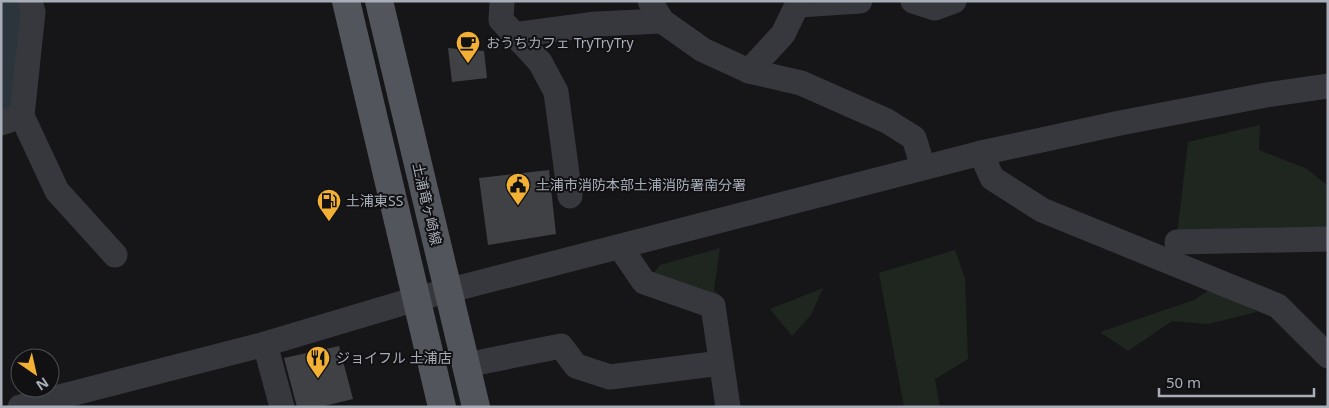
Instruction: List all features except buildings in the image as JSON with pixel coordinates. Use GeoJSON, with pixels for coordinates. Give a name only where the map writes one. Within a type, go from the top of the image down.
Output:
{"type":"FeatureCollection","features":[{"type":"Feature","properties":{"kind":"main road"},"geometry":{"type":"LineString","coordinates":[[346,1],[442,407]]}},
{"type":"Feature","properties":{"kind":"main road","name":"土浦竜ヶ崎線"},"geometry":{"type":"LineString","coordinates":[[379,1],[476,407]]}},
{"type":"Feature","properties":{"kind":"street"},"geometry":{"type":"LineString","coordinates":[[30,1],[33,12],[12,119],[57,191],[115,255]]}},
{"type":"Feature","properties":{"kind":"street"},"geometry":{"type":"LineString","coordinates":[[502,1],[501,20],[540,62],[556,92],[570,196]]}},
{"type":"Feature","properties":{"kind":"street"},"geometry":{"type":"LineString","coordinates":[[749,71],[783,34],[799,3],[860,1]]}},
{"type":"Feature","properties":{"kind":"street"},"geometry":{"type":"LineString","coordinates":[[913,1],[936,8],[954,1]]}},
{"type":"Feature","properties":{"kind":"street"},"geometry":{"type":"LineString","coordinates":[[513,35],[596,24],[656,11],[703,50],[749,71],[801,83],[887,121],[914,138],[923,167]]}},
{"type":"Feature","properties":{"kind":"street"},"geometry":{"type":"LineString","coordinates":[[20,407],[264,344],[416,299],[981,152],[1149,117],[1266,95],[1328,86]]}},
{"type":"Feature","properties":{"kind":"street"},"geometry":{"type":"LineString","coordinates":[[981,152],[992,178],[1042,210],[1278,306],[1328,356]]}},
{"type":"Feature","properties":{"kind":"street"},"geometry":{"type":"LineString","coordinates":[[1177,242],[1328,238]]}},
{"type":"Feature","properties":{"kind":"street"},"geometry":{"type":"LineString","coordinates":[[620,247],[644,282],[712,306],[728,407]]}},
{"type":"Feature","properties":{"kind":"street"},"geometry":{"type":"LineString","coordinates":[[264,344],[282,407]]}},
{"type":"Feature","properties":{"kind":"street"},"geometry":{"type":"LineString","coordinates":[[466,365],[560,346],[576,366],[610,377],[721,363]]}},
{"type":"Feature","properties":{"kind":"shaded area"},"geometry":{"type":"Polygon","coordinates":[[[1,1],[22,1],[17,112],[1,117],[1,1]]]}},
{"type":"Feature","properties":{"kind":"shaded area"},"geometry":{"type":"Polygon","coordinates":[[[1260,125],[1259,150],[1307,169],[1328,186],[1328,232],[1177,235],[1188,142],[1260,125]]]}},
{"type":"Feature","properties":{"kind":"shaded area"},"geometry":{"type":"Polygon","coordinates":[[[720,248],[714,290],[726,301],[651,277],[660,265],[720,248]]]}},
{"type":"Feature","properties":{"kind":"shaded area"},"geometry":{"type":"Polygon","coordinates":[[[955,250],[965,278],[968,359],[935,379],[940,407],[904,407],[879,273],[955,250]]]}},
{"type":"Feature","properties":{"kind":"shaded area"},"geometry":{"type":"Polygon","coordinates":[[[1214,287],[1257,312],[1208,324],[1172,321],[1128,351],[1100,332],[1194,300],[1214,287]]]}},
{"type":"Feature","properties":{"kind":"shaded area"},"geometry":{"type":"Polygon","coordinates":[[[823,288],[811,315],[792,336],[770,309],[823,288]]]}},
{"type":"Feature","properties":{"kind":"place","name":"おうちカフェ TryTryTry"},"geometry":{"type":"Point","coordinates":[468,64]}},
{"type":"Feature","properties":{"kind":"place","name":"土浦市消防本部土浦消防署南分署"},"geometry":{"type":"Point","coordinates":[518,206]}},
{"type":"Feature","properties":{"kind":"place","name":"土浦東SS"},"geometry":{"type":"Point","coordinates":[329,222]}},
{"type":"Feature","properties":{"kind":"place","name":"ジョイフル 土浦店"},"geometry":{"type":"Point","coordinates":[318,379]}}]}
